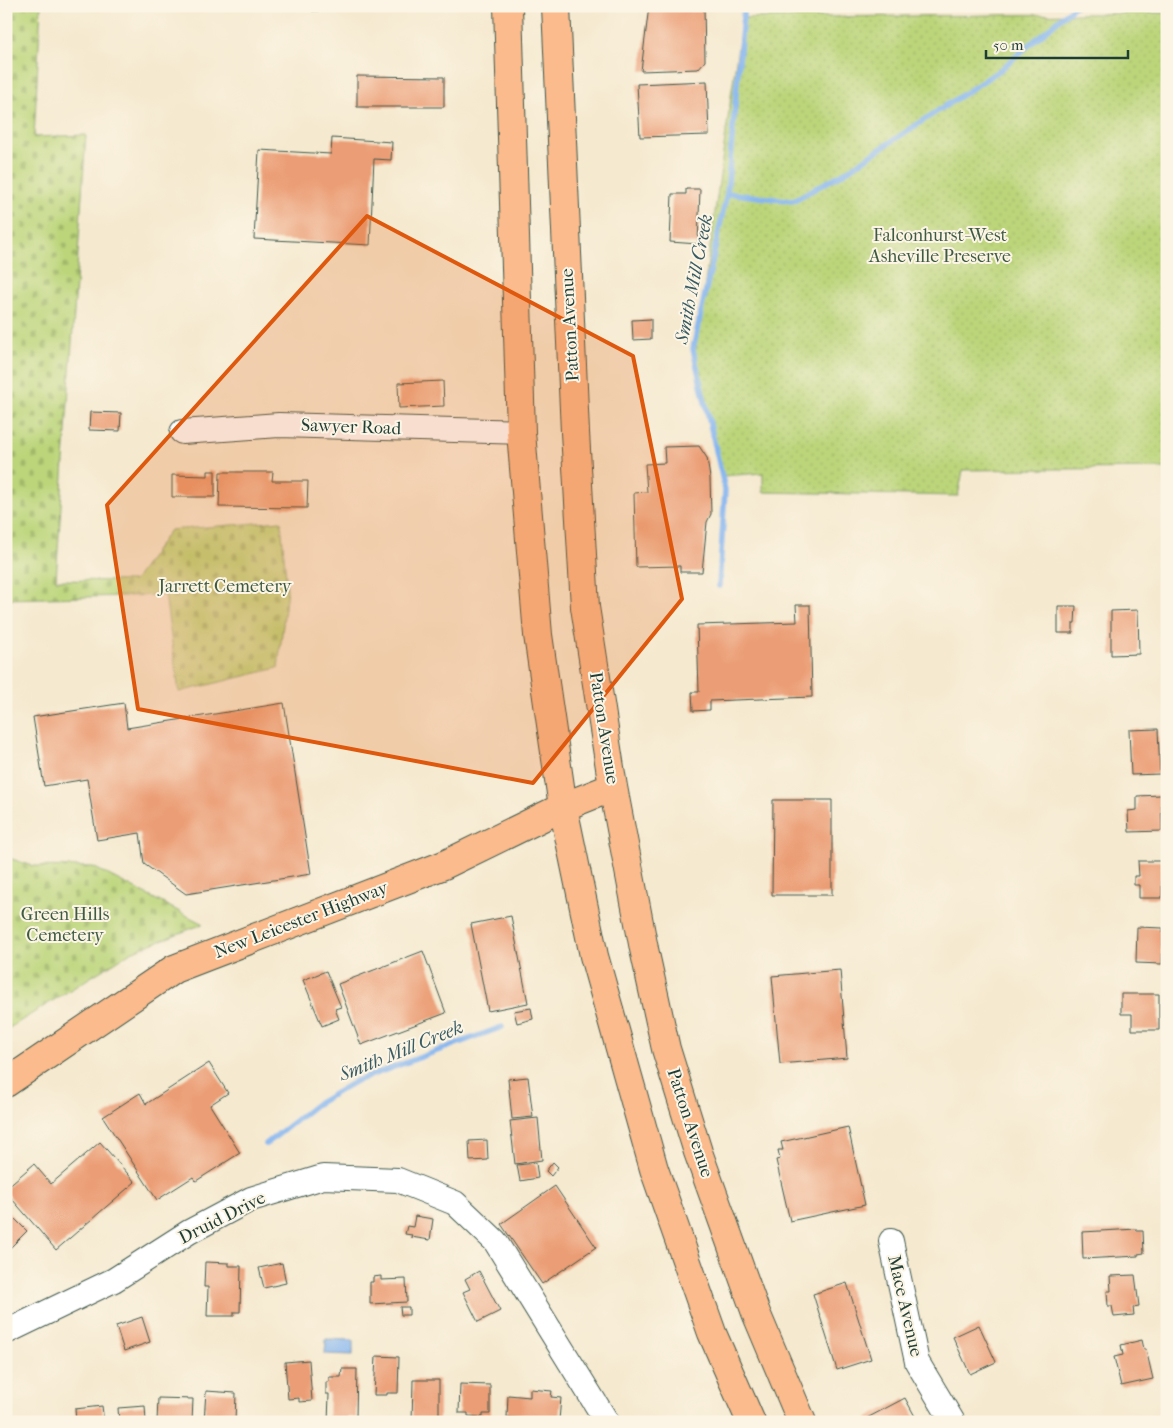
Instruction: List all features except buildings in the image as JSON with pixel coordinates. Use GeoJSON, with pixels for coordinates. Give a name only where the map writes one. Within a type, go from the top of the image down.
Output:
{"type":"FeatureCollection","features":[{"type":"Feature","properties":{"kind":"main road"},"geometry":{"type":"LineString","coordinates":[[508,6],[521,432],[538,635],[563,807],[594,956],[651,1160],[712,1333],[750,1422]]}},
{"type":"Feature","properties":{"kind":"main road","name":"Patton Avenue"},"geometry":{"type":"LineString","coordinates":[[556,6],[575,432],[585,607],[613,787],[644,949],[666,1049],[698,1152],[756,1313],[802,1422]]}},
{"type":"Feature","properties":{"kind":"main road","name":"New Leicester Highway"},"geometry":{"type":"LineString","coordinates":[[6,1083],[174,969],[444,865],[563,807],[613,787]]}},
{"type":"Feature","properties":{"kind":"street","name":"Sawyer Road"},"geometry":{"type":"LineString","coordinates":[[182,432],[279,425],[521,432]]}},
{"type":"Feature","properties":{"kind":"street","name":"Druid Drive"},"geometry":{"type":"LineString","coordinates":[[6,1332],[114,1280],[189,1232],[251,1199],[323,1176],[398,1180],[455,1203],[494,1241],[607,1422]]}},
{"type":"Feature","properties":{"kind":"street","name":"Mace Avenue"},"geometry":{"type":"LineString","coordinates":[[891,1241],[916,1362],[953,1422]]}},
{"type":"Feature","properties":{"kind":"highlighted area"},"geometry":{"type":"Polygon","coordinates":[[[367,216],[633,356],[682,599],[533,783],[138,709],[107,505],[367,216]]]}},
{"type":"Feature","properties":{"kind":"green space","name":"Jarrett Cemetery"},"geometry":{"type":"Polygon","coordinates":[[[6,6],[41,6],[34,137],[86,135],[56,580],[134,581],[170,530],[281,521],[287,590],[278,668],[179,692],[165,595],[6,599],[6,6]]]}},
{"type":"Feature","properties":{"kind":"green space","name":"Falconhurst-West Asheville Preserve"},"geometry":{"type":"Polygon","coordinates":[[[1167,13],[1167,468],[963,470],[958,496],[763,492],[763,473],[722,476],[694,361],[742,18],[1167,13]]]}},
{"type":"Feature","properties":{"kind":"green space","name":"Green Hills Cemetery"},"geometry":{"type":"Polygon","coordinates":[[[6,857],[33,866],[93,867],[203,924],[131,952],[6,1030],[6,857]]]}},
{"type":"Feature","properties":{"kind":"water"},"geometry":{"type":"Polygon","coordinates":[[[326,1339],[353,1340],[353,1355],[325,1354],[326,1339]]]}},
{"type":"Feature","properties":{"kind":"waterway","name":"Smith Mill Creek"},"geometry":{"type":"LineString","coordinates":[[719,586],[725,490],[693,349],[727,193],[744,6]]}},
{"type":"Feature","properties":{"kind":"waterway"},"geometry":{"type":"LineString","coordinates":[[727,193],[792,201],[842,174],[1000,70],[1075,6]]}},
{"type":"Feature","properties":{"kind":"waterway","name":"Smith Mill Creek"},"geometry":{"type":"LineString","coordinates":[[266,1144],[315,1105],[356,1081],[502,1027]]}}]}
